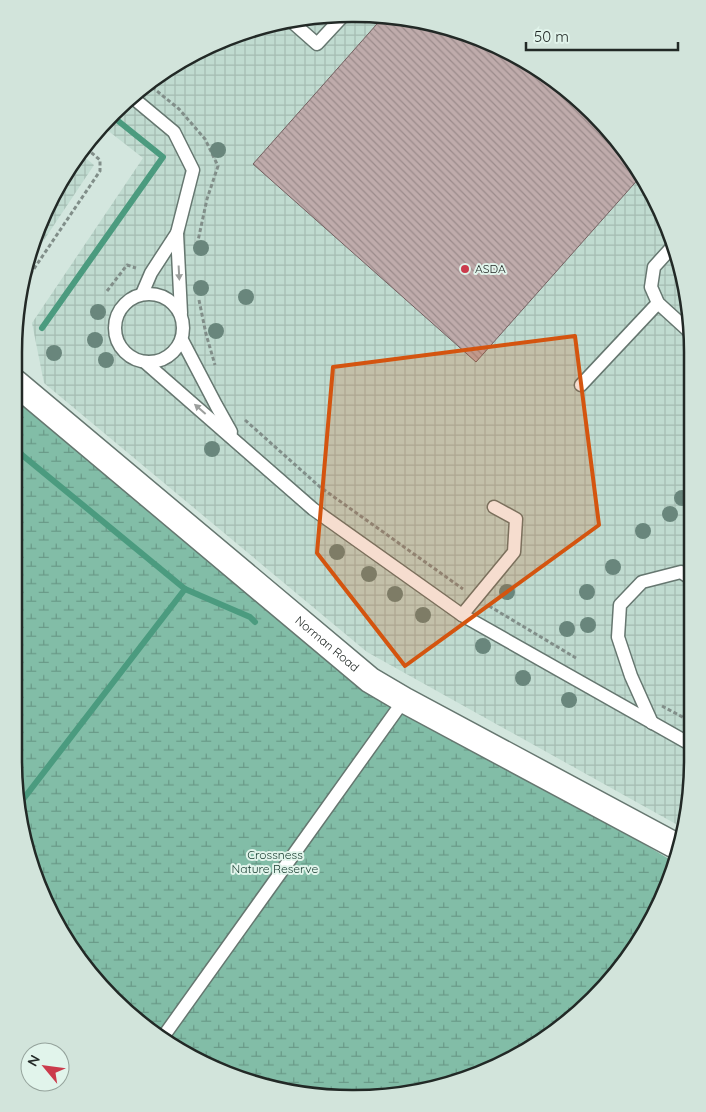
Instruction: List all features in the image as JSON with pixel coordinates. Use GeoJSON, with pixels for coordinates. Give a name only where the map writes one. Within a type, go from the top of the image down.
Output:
{"type":"FeatureCollection","features":[{"type":"Feature","properties":{"kind":"street","name":"Norman Road"},"geometry":{"type":"LineString","coordinates":[[22,388],[370,680],[672,844]]}},
{"type":"Feature","properties":{"kind":"lane"},"geometry":{"type":"LineString","coordinates":[[298,27],[317,44],[337,23]]}},
{"type":"Feature","properties":{"kind":"lane"},"geometry":{"type":"LineString","coordinates":[[138,102],[174,132],[193,170],[177,233],[181,314],[184,325],[182,340],[176,350],[171,356],[161,361],[146,363],[134,360],[119,346],[114,329],[118,312],[128,300],[142,294],[159,295],[174,304],[181,314]]}},
{"type":"Feature","properties":{"kind":"lane"},"geometry":{"type":"LineString","coordinates":[[142,294],[151,273],[177,233]]}},
{"type":"Feature","properties":{"kind":"lane"},"geometry":{"type":"LineString","coordinates":[[668,252],[654,267],[651,286],[658,303],[682,325]]}},
{"type":"Feature","properties":{"kind":"lane"},"geometry":{"type":"LineString","coordinates":[[581,385],[658,303]]}},
{"type":"Feature","properties":{"kind":"lane"},"geometry":{"type":"LineString","coordinates":[[182,340],[236,441]]}},
{"type":"Feature","properties":{"kind":"lane"},"geometry":{"type":"LineString","coordinates":[[146,363],[313,509],[462,615],[684,741]]}},
{"type":"Feature","properties":{"kind":"lane"},"geometry":{"type":"LineString","coordinates":[[462,615],[514,552],[516,518],[494,507]]}},
{"type":"Feature","properties":{"kind":"lane"},"geometry":{"type":"LineString","coordinates":[[652,723],[631,676],[618,637],[620,605],[642,582],[681,572],[684,574]]}},
{"type":"Feature","properties":{"kind":"lane"},"geometry":{"type":"LineString","coordinates":[[167,1032],[404,700]]}},
{"type":"Feature","properties":{"kind":"path"},"geometry":{"type":"LineString","coordinates":[[154,89],[179,109],[205,139],[218,166],[207,199],[194,255]]}},
{"type":"Feature","properties":{"kind":"path"},"geometry":{"type":"LineString","coordinates":[[33,270],[100,171],[100,160],[91,152]]}},
{"type":"Feature","properties":{"kind":"path"},"geometry":{"type":"LineString","coordinates":[[107,291],[127,265],[151,273]]}},
{"type":"Feature","properties":{"kind":"path"},"geometry":{"type":"LineString","coordinates":[[198,297],[216,367]]}},
{"type":"Feature","properties":{"kind":"path"},"geometry":{"type":"LineString","coordinates":[[238,414],[320,487],[452,582],[577,659]]}},
{"type":"Feature","properties":{"kind":"path"},"geometry":{"type":"LineString","coordinates":[[640,694],[684,718]]}},
{"type":"Feature","properties":{"kind":"highlighted area"},"geometry":{"type":"Polygon","coordinates":[[[575,336],[599,525],[405,666],[317,553],[333,367],[575,336]]]}},
{"type":"Feature","properties":{"kind":"shaded area"},"geometry":{"type":"Polygon","coordinates":[[[353,22],[396,25],[439,34],[459,40],[499,57],[537,78],[554,91],[587,119],[615,152],[639,188],[666,247],[677,289],[683,331],[684,759],[681,802],[677,824],[367,652],[44,383],[32,323],[143,158],[108,131],[119,119],[169,78],[207,57],[247,40],[310,25],[353,22]]]}},
{"type":"Feature","properties":{"kind":"shaded area"},"geometry":{"type":"Polygon","coordinates":[[[86,158],[94,165],[41,244],[57,207],[78,169],[86,158]]]}},
{"type":"Feature","properties":{"kind":"green space","name":"Crossness Nature Reserve"},"geometry":{"type":"Polygon","coordinates":[[[22,402],[404,700],[668,858],[649,905],[628,943],[587,993],[537,1034],[479,1064],[459,1072],[417,1083],[396,1087],[353,1090],[310,1087],[289,1083],[247,1072],[227,1064],[169,1034],[119,993],[78,943],[48,885],[34,845],[25,802],[22,759],[22,402]]]}},
{"type":"Feature","properties":{"kind":"building","name":"ASDA"},"geometry":{"type":"Polygon","coordinates":[[[378,23],[417,29],[459,40],[499,57],[537,78],[587,119],[615,152],[636,182],[476,362],[253,164],[378,23]]]}},
{"type":"Feature","properties":{"kind":"waterway"},"geometry":{"type":"LineString","coordinates":[[42,328],[163,157],[118,121]]}},
{"type":"Feature","properties":{"kind":"waterway"},"geometry":{"type":"LineString","coordinates":[[22,455],[185,589],[250,617],[255,622]]}},
{"type":"Feature","properties":{"kind":"waterway"},"geometry":{"type":"LineString","coordinates":[[25,797],[185,589]]}},
{"type":"Feature","properties":{"kind":"place","name":"ASDA"},"geometry":{"type":"Point","coordinates":[465,269]}}]}
